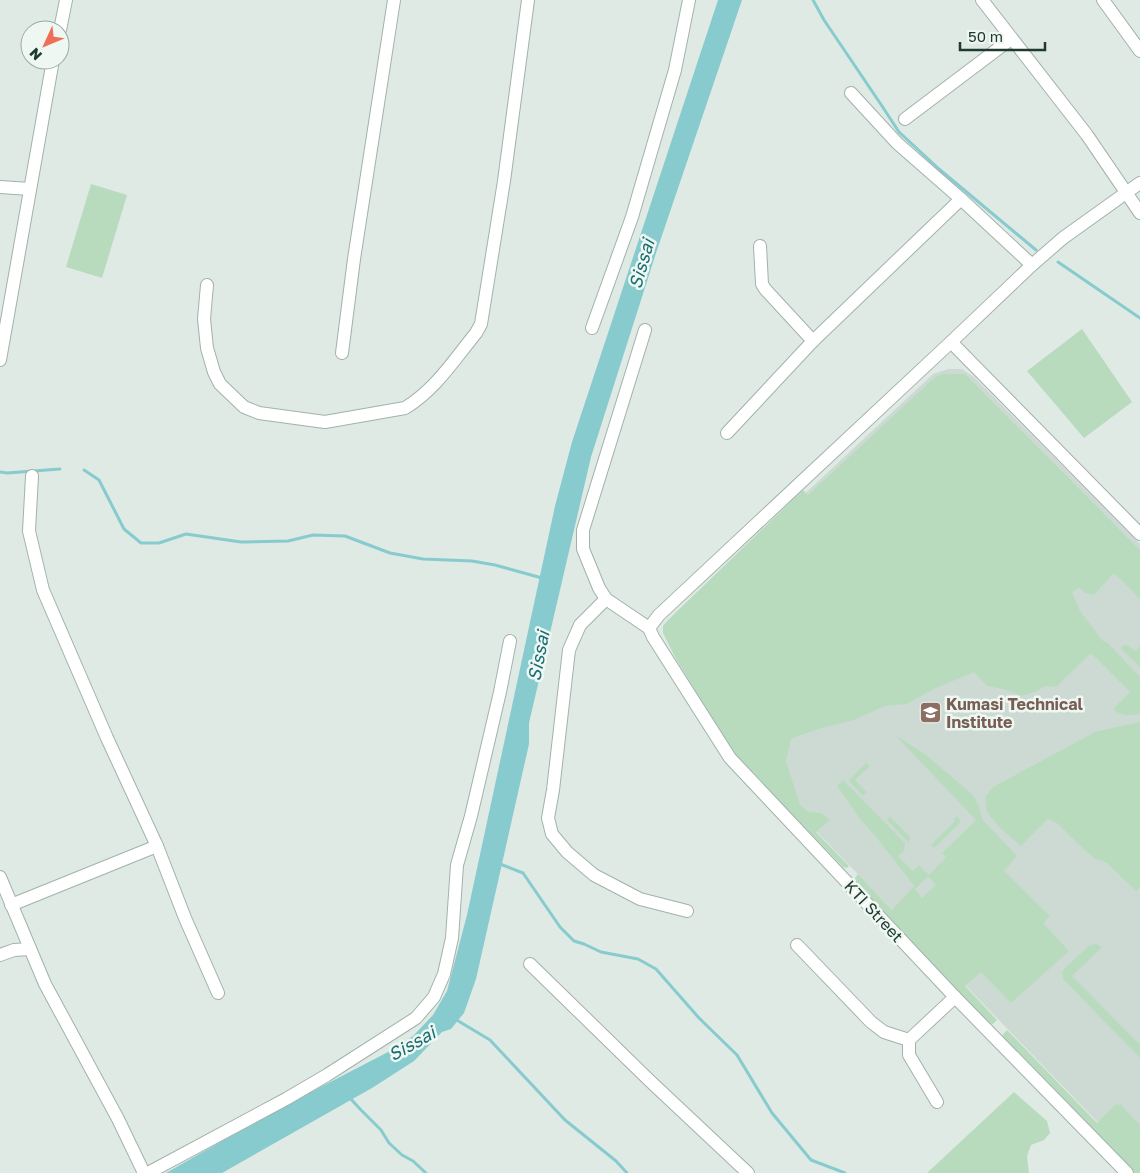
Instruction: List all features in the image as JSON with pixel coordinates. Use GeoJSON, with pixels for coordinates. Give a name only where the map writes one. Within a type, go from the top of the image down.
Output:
{"type":"FeatureCollection","features":[{"type":"Feature","properties":{"kind":"street"},"geometry":{"type":"LineString","coordinates":[[62,20],[66,0]]}},
{"type":"Feature","properties":{"kind":"street"},"geometry":{"type":"LineString","coordinates":[[342,353],[354,259],[394,0]]}},
{"type":"Feature","properties":{"kind":"street"},"geometry":{"type":"LineString","coordinates":[[207,286],[204,318],[207,348],[214,372],[220,384],[244,407],[259,413],[325,422],[405,408],[430,389],[476,333],[481,324],[504,181],[528,0]]}},
{"type":"Feature","properties":{"kind":"street"},"geometry":{"type":"LineString","coordinates":[[592,328],[634,208],[674,70],[689,0]]}},
{"type":"Feature","properties":{"kind":"street"},"geometry":{"type":"LineString","coordinates":[[982,0],[1010,39],[1087,135],[1140,213]]}},
{"type":"Feature","properties":{"kind":"street"},"geometry":{"type":"LineString","coordinates":[[1103,0],[1140,51]]}},
{"type":"Feature","properties":{"kind":"street"},"geometry":{"type":"LineString","coordinates":[[905,119],[1010,39]]}},
{"type":"Feature","properties":{"kind":"street"},"geometry":{"type":"LineString","coordinates":[[0,360],[52,70]]}},
{"type":"Feature","properties":{"kind":"street"},"geometry":{"type":"LineString","coordinates":[[851,93],[897,143],[1032,265]]}},
{"type":"Feature","properties":{"kind":"street"},"geometry":{"type":"LineString","coordinates":[[645,330],[582,530],[583,549],[599,588],[606,599],[649,628],[680,595],[1032,265],[1063,238],[1140,183]]}},
{"type":"Feature","properties":{"kind":"street"},"geometry":{"type":"LineString","coordinates":[[0,187],[30,189]]}},
{"type":"Feature","properties":{"kind":"street"},"geometry":{"type":"LineString","coordinates":[[727,433],[813,341],[961,199]]}},
{"type":"Feature","properties":{"kind":"street"},"geometry":{"type":"LineString","coordinates":[[760,246],[762,284],[813,341]]}},
{"type":"Feature","properties":{"kind":"street"},"geometry":{"type":"LineString","coordinates":[[952,342],[1140,534]]}},
{"type":"Feature","properties":{"kind":"street"},"geometry":{"type":"LineString","coordinates":[[32,476],[29,531],[43,590],[107,738],[157,846],[185,918],[218,993]]}},
{"type":"Feature","properties":{"kind":"street"},"geometry":{"type":"LineString","coordinates":[[606,599],[580,625],[569,650],[548,818],[552,834],[567,852],[594,875],[640,899],[687,910]]}},
{"type":"Feature","properties":{"kind":"street","name":"KTI Street"},"geometry":{"type":"LineString","coordinates":[[649,628],[730,758],[955,998],[1127,1173]]}},
{"type":"Feature","properties":{"kind":"street"},"geometry":{"type":"LineString","coordinates":[[148,1173],[286,1100],[328,1075],[416,1018],[434,998],[444,974],[452,938],[457,865],[471,816],[510,641]]}},
{"type":"Feature","properties":{"kind":"street"},"geometry":{"type":"LineString","coordinates":[[11,905],[157,846]]}},
{"type":"Feature","properties":{"kind":"street"},"geometry":{"type":"LineString","coordinates":[[0,878],[45,984],[118,1119],[144,1173]]}},
{"type":"Feature","properties":{"kind":"street"},"geometry":{"type":"LineString","coordinates":[[796,945],[871,1022],[884,1032],[909,1040]]}},
{"type":"Feature","properties":{"kind":"street"},"geometry":{"type":"LineString","coordinates":[[0,955],[14,950],[30,949]]}},
{"type":"Feature","properties":{"kind":"street"},"geometry":{"type":"LineString","coordinates":[[530,964],[748,1173]]}},
{"type":"Feature","properties":{"kind":"street"},"geometry":{"type":"LineString","coordinates":[[937,1102],[909,1056],[909,1040],[955,998]]}},
{"type":"Feature","properties":{"kind":"shaded area","name":"Kumasi Technical Institute"},"geometry":{"type":"Polygon","coordinates":[[[948,369],[962,369],[974,377],[1140,544],[1140,1166],[759,772],[674,616],[933,374],[948,369]]]}},
{"type":"Feature","properties":{"kind":"green space"},"geometry":{"type":"Polygon","coordinates":[[[91,184],[127,195],[102,278],[66,267],[91,184]]]}},
{"type":"Feature","properties":{"kind":"green space"},"geometry":{"type":"Polygon","coordinates":[[[1082,329],[1132,402],[1084,438],[1027,371],[1082,329]]]}},
{"type":"Feature","properties":{"kind":"green space"},"geometry":{"type":"Polygon","coordinates":[[[943,374],[965,374],[1140,550],[1140,599],[1114,573],[1094,595],[1086,593],[1079,588],[1072,592],[1080,611],[1103,641],[1108,643],[1140,677],[1140,714],[1126,715],[1113,709],[1130,692],[1091,653],[1056,687],[1045,686],[1022,696],[1003,689],[987,686],[974,672],[936,688],[906,704],[885,706],[854,720],[818,729],[791,739],[786,761],[800,805],[809,812],[822,813],[830,820],[816,832],[849,866],[847,868],[843,867],[734,754],[676,659],[663,633],[663,626],[803,490],[808,495],[935,377],[943,374]]]}},
{"type":"Feature","properties":{"kind":"green space"},"geometry":{"type":"Polygon","coordinates":[[[1127,645],[1136,651],[1140,645],[1140,667],[1121,649],[1122,646],[1127,645]]]}},
{"type":"Feature","properties":{"kind":"green space"},"geometry":{"type":"Polygon","coordinates":[[[1140,722],[1140,887],[1136,891],[1107,863],[1094,858],[1057,823],[1048,819],[1021,846],[997,825],[987,812],[985,797],[993,787],[1095,732],[1140,722]]]}},
{"type":"Feature","properties":{"kind":"green space"},"geometry":{"type":"Polygon","coordinates":[[[894,734],[926,755],[973,795],[983,820],[1017,856],[1004,871],[1050,916],[1043,923],[1069,951],[1011,1003],[981,972],[965,986],[997,1020],[993,1024],[988,1023],[856,882],[855,878],[858,874],[892,910],[914,886],[860,819],[837,786],[843,780],[905,843],[904,851],[898,856],[913,871],[919,865],[929,875],[946,857],[942,853],[976,820],[894,734]],[[928,876],[915,889],[922,898],[936,885],[928,876]]]}},
{"type":"Feature","properties":{"kind":"green space"},"geometry":{"type":"Polygon","coordinates":[[[866,763],[870,766],[855,780],[867,792],[863,796],[849,780],[866,763]]]}},
{"type":"Feature","properties":{"kind":"green space"},"geometry":{"type":"Polygon","coordinates":[[[890,816],[911,838],[908,842],[887,820],[890,816]]]}},
{"type":"Feature","properties":{"kind":"green space"},"geometry":{"type":"Polygon","coordinates":[[[957,816],[961,822],[934,848],[931,845],[955,821],[954,819],[957,816]]]}},
{"type":"Feature","properties":{"kind":"green space"},"geometry":{"type":"Polygon","coordinates":[[[1096,944],[1102,947],[1072,976],[1140,1045],[1140,1058],[1063,979],[1062,972],[1065,968],[1090,945],[1096,944]]]}},
{"type":"Feature","properties":{"kind":"green space"},"geometry":{"type":"Polygon","coordinates":[[[1007,1030],[1097,1123],[1116,1104],[1118,1106],[1120,1104],[1140,1125],[1140,1173],[1131,1173],[1001,1037],[1007,1030]]]}},
{"type":"Feature","properties":{"kind":"green space"},"geometry":{"type":"Polygon","coordinates":[[[1014,1092],[1047,1121],[1050,1133],[1044,1140],[1031,1145],[1027,1156],[1029,1173],[927,1173],[1014,1092]]]}},
{"type":"Feature","properties":{"kind":"water","name":"Sissai"},"geometry":{"type":"Polygon","coordinates":[[[718,0],[742,0],[656,253],[591,457],[529,723],[529,744],[476,979],[464,1013],[451,1029],[442,1032],[414,1061],[372,1088],[222,1173],[166,1173],[282,1107],[390,1051],[413,1036],[433,1015],[447,991],[467,915],[555,506],[572,442],[718,0]]]}},
{"type":"Feature","properties":{"kind":"waterway"},"geometry":{"type":"LineString","coordinates":[[813,0],[824,20],[899,132],[939,169],[1036,250]]}},
{"type":"Feature","properties":{"kind":"waterway"},"geometry":{"type":"LineString","coordinates":[[1058,262],[1140,318]]}},
{"type":"Feature","properties":{"kind":"waterway"},"geometry":{"type":"LineString","coordinates":[[0,472],[60,469]]}},
{"type":"Feature","properties":{"kind":"waterway"},"geometry":{"type":"LineString","coordinates":[[84,470],[99,480],[124,529],[141,543],[159,543],[186,534],[241,542],[288,541],[313,535],[345,536],[390,553],[423,559],[472,561],[495,565],[542,578]]}},
{"type":"Feature","properties":{"kind":"waterway"},"geometry":{"type":"LineString","coordinates":[[500,864],[523,873],[560,927],[574,941],[601,952],[638,959],[656,969],[699,1018],[737,1055],[772,1113],[811,1160],[845,1173]]}},
{"type":"Feature","properties":{"kind":"waterway"},"geometry":{"type":"LineString","coordinates":[[455,1019],[490,1040],[565,1120],[616,1161],[627,1173]]}},
{"type":"Feature","properties":{"kind":"waterway"},"geometry":{"type":"LineString","coordinates":[[349,1097],[381,1130],[389,1143],[426,1173]]}},
{"type":"Feature","properties":{"kind":"place","name":"Kumasi Technical Institute"},"geometry":{"type":"Point","coordinates":[930,713]}}]}
